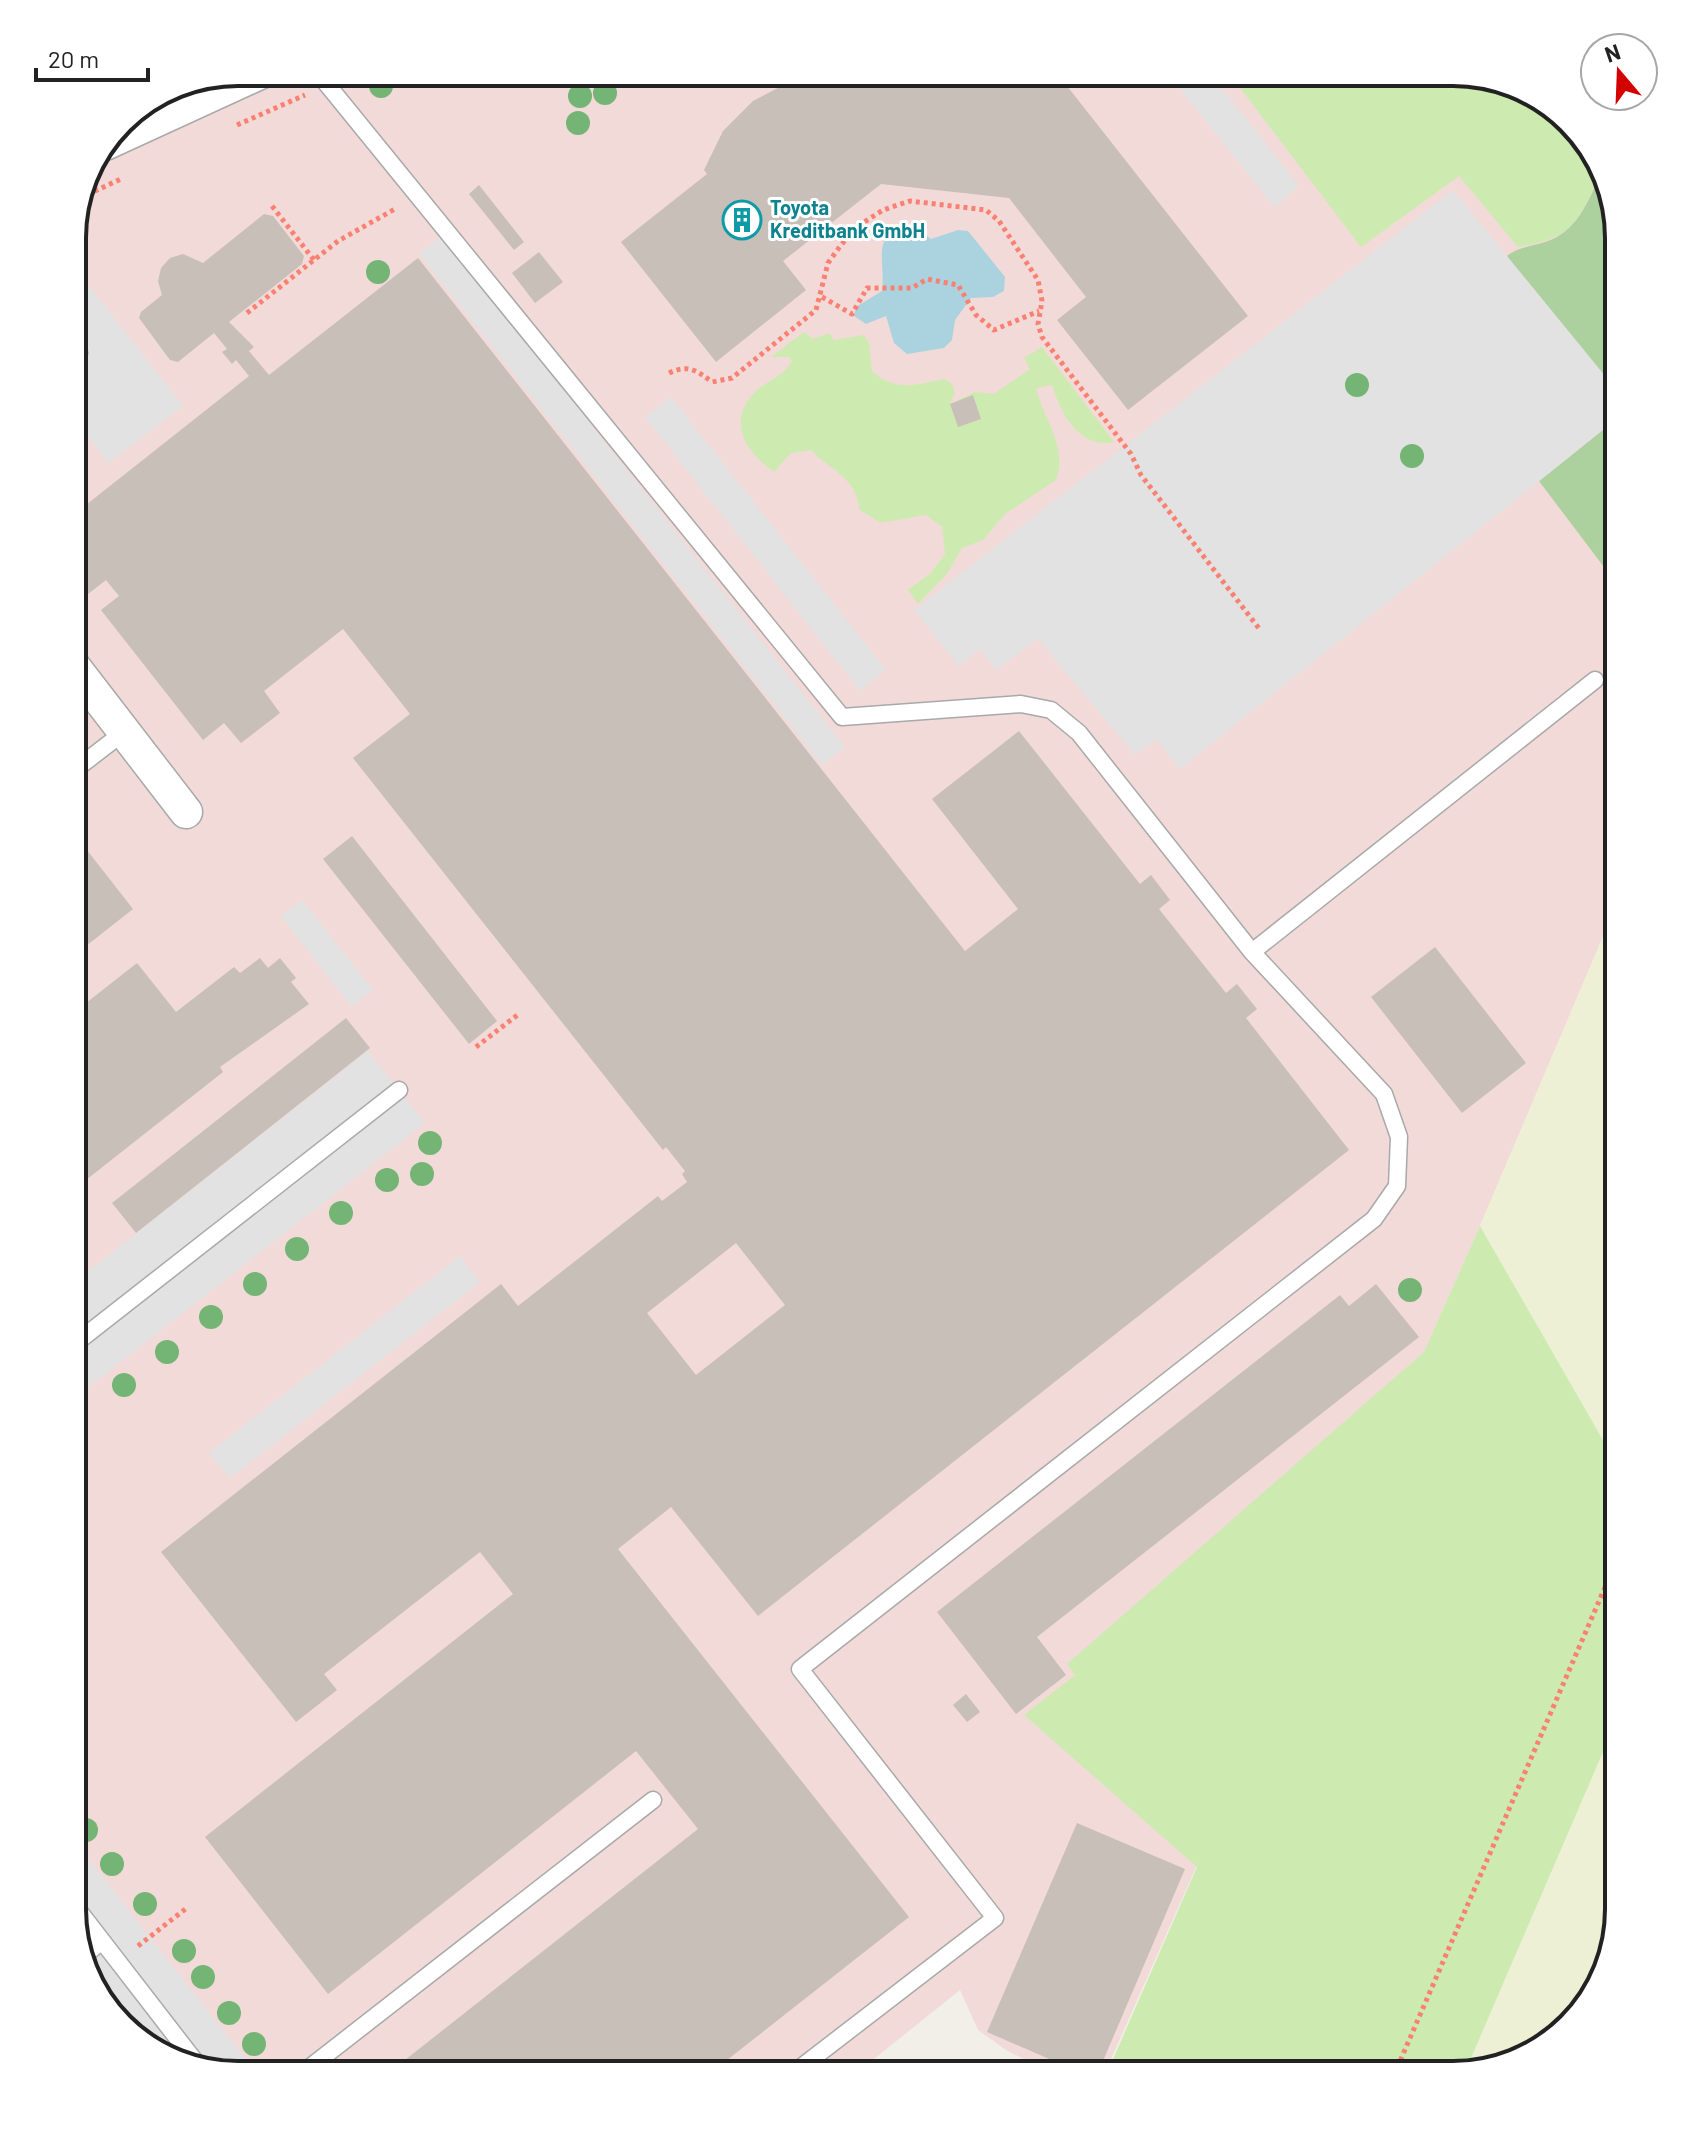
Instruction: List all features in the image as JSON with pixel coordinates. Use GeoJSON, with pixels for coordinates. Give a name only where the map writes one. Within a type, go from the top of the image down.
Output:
{"type":"FeatureCollection","features":[{"type":"Feature","properties":{"kind":"street"},"geometry":{"type":"LineString","coordinates":[[129,133],[231,86]]}},
{"type":"Feature","properties":{"kind":"street"},"geometry":{"type":"LineString","coordinates":[[86,682],[186,812]]}},
{"type":"Feature","properties":{"kind":"lane"},"geometry":{"type":"LineString","coordinates":[[328,86],[842,717],[1021,704],[1051,710],[1079,733],[1252,952],[1384,1094],[1399,1137],[1397,1186],[1374,1219],[800,1669],[995,1918],[809,2061]]}},
{"type":"Feature","properties":{"kind":"lane"},"geometry":{"type":"LineString","coordinates":[[1252,952],[1595,680]]}},
{"type":"Feature","properties":{"kind":"lane"},"geometry":{"type":"LineString","coordinates":[[86,761],[124,732]]}},
{"type":"Feature","properties":{"kind":"lane"},"geometry":{"type":"LineString","coordinates":[[86,1335],[399,1090]]}},
{"type":"Feature","properties":{"kind":"lane"},"geometry":{"type":"LineString","coordinates":[[318,2061],[653,1800]]}},
{"type":"Feature","properties":{"kind":"lane"},"geometry":{"type":"LineString","coordinates":[[87,1921],[189,2053]]}},
{"type":"Feature","properties":{"kind":"lane"},"geometry":{"type":"LineString","coordinates":[[92,1949],[102,1941]]}},
{"type":"Feature","properties":{"kind":"path"},"geometry":{"type":"LineString","coordinates":[[229,129],[309,86]]}},
{"type":"Feature","properties":{"kind":"path"},"geometry":{"type":"LineString","coordinates":[[94,192],[134,173]]}},
{"type":"Feature","properties":{"kind":"path"},"geometry":{"type":"LineString","coordinates":[[247,313],[338,241],[416,197]]}},
{"type":"Feature","properties":{"kind":"path"},"geometry":{"type":"LineString","coordinates":[[669,373],[683,367],[694,369],[712,382],[732,378],[816,310],[822,297],[828,263],[858,226],[883,210],[910,201],[986,210],[999,221],[1038,280],[1042,301],[1042,337],[1131,454],[1141,475],[1261,631]]}},
{"type":"Feature","properties":{"kind":"path"},"geometry":{"type":"LineString","coordinates":[[272,206],[314,260]]}},
{"type":"Feature","properties":{"kind":"path"},"geometry":{"type":"LineString","coordinates":[[822,297],[852,314],[867,288],[912,288],[927,279],[958,285],[976,315],[994,330],[1040,311]]}},
{"type":"Feature","properties":{"kind":"path"},"geometry":{"type":"LineString","coordinates":[[476,1047],[520,1013]]}},
{"type":"Feature","properties":{"kind":"path"},"geometry":{"type":"LineString","coordinates":[[1400,2061],[1605,1587]]}},
{"type":"Feature","properties":{"kind":"path"},"geometry":{"type":"LineString","coordinates":[[118,1961],[188,1907]]}},
{"type":"Feature","properties":{"kind":"shaded area"},"geometry":{"type":"Polygon","coordinates":[[[238,86],[1463,86],[1502,94],[1546,117],[1561,130],[1579,154],[1593,180],[1604,218],[1605,238],[1605,932],[1480,1226],[1110,2061],[1028,2061],[978,2030],[960,1990],[871,2061],[238,2061],[189,2053],[154,2035],[124,2009],[94,1958],[86,1909],[86,228],[98,180],[117,145],[162,106],[189,94],[238,86]]]}},
{"type":"Feature","properties":{"kind":"shaded area"},"geometry":{"type":"Polygon","coordinates":[[[1178,86],[1220,86],[1299,186],[1274,207],[1178,86]]]}},
{"type":"Feature","properties":{"kind":"shaded area"},"geometry":{"type":"Polygon","coordinates":[[[1453,190],[1605,376],[1605,428],[1180,769],[1156,739],[1135,755],[1038,639],[996,670],[980,649],[959,666],[914,610],[1453,190]]]}},
{"type":"Feature","properties":{"kind":"shaded area"},"geometry":{"type":"Polygon","coordinates":[[[442,236],[845,747],[822,765],[419,254],[442,236]]]}},
{"type":"Feature","properties":{"kind":"shaded area"},"geometry":{"type":"Polygon","coordinates":[[[86,282],[183,406],[108,463],[86,434],[86,282]]]}},
{"type":"Feature","properties":{"kind":"shaded area"},"geometry":{"type":"Polygon","coordinates":[[[671,397],[886,670],[860,691],[645,417],[671,397]]]}},
{"type":"Feature","properties":{"kind":"shaded area"},"geometry":{"type":"Polygon","coordinates":[[[302,900],[373,990],[352,1007],[281,916],[302,900]]]}},
{"type":"Feature","properties":{"kind":"shaded area"},"geometry":{"type":"Polygon","coordinates":[[[368,1051],[425,1123],[86,1389],[86,1273],[368,1051]]]}},
{"type":"Feature","properties":{"kind":"shaded area"},"geometry":{"type":"Polygon","coordinates":[[[460,1256],[480,1282],[230,1478],[209,1453],[460,1256]]]}},
{"type":"Feature","properties":{"kind":"shaded area"},"geometry":{"type":"Polygon","coordinates":[[[86,1856],[247,2061],[218,2060],[189,2053],[154,2035],[124,2009],[102,1976],[89,1939],[86,1856]]]}},
{"type":"Feature","properties":{"kind":"green space"},"geometry":{"type":"Polygon","coordinates":[[[1239,86],[1463,86],[1502,94],[1529,106],[1561,130],[1579,154],[1595,186],[1571,226],[1551,238],[1518,247],[1459,176],[1361,247],[1239,86]]]}},
{"type":"Feature","properties":{"kind":"green space"},"geometry":{"type":"Polygon","coordinates":[[[1595,186],[1604,218],[1605,376],[1505,257],[1565,231],[1580,215],[1595,186]]]}},
{"type":"Feature","properties":{"kind":"green space"},"geometry":{"type":"Polygon","coordinates":[[[804,332],[813,339],[829,333],[834,340],[864,335],[869,343],[872,371],[898,385],[945,379],[952,384],[955,393],[950,404],[975,392],[994,394],[1030,369],[1024,358],[1042,347],[1114,442],[1101,443],[1081,434],[1060,407],[1052,385],[1036,388],[1057,445],[1059,468],[1056,480],[1005,514],[983,540],[962,548],[947,574],[918,604],[908,590],[931,573],[945,554],[942,527],[926,515],[880,523],[859,509],[854,490],[848,482],[811,450],[791,453],[774,472],[748,447],[743,437],[742,415],[746,404],[754,393],[784,371],[792,361],[789,357],[771,357],[804,332]]]}},
{"type":"Feature","properties":{"kind":"green space"},"geometry":{"type":"Polygon","coordinates":[[[1605,428],[1605,568],[1539,481],[1605,428]]]}},
{"type":"Feature","properties":{"kind":"green space"},"geometry":{"type":"Polygon","coordinates":[[[1605,932],[1605,1444],[1480,1226],[1605,932]]]}},
{"type":"Feature","properties":{"kind":"green space"},"geometry":{"type":"Polygon","coordinates":[[[1480,1226],[1605,1444],[1605,1747],[1470,2060],[1112,2061],[1197,1867],[1024,1715],[1075,1675],[1067,1664],[1424,1352],[1480,1226]]]}},
{"type":"Feature","properties":{"kind":"green space"},"geometry":{"type":"Polygon","coordinates":[[[1605,1747],[1604,1929],[1593,1967],[1579,1993],[1553,2023],[1520,2045],[1502,2053],[1470,2060],[1605,1747]]]}},
{"type":"Feature","properties":{"kind":"water"},"geometry":{"type":"Polygon","coordinates":[[[902,224],[919,230],[931,239],[958,230],[968,231],[1005,277],[1004,291],[993,297],[971,298],[955,320],[952,340],[944,348],[907,354],[894,343],[886,316],[866,324],[854,316],[856,307],[882,291],[883,244],[892,230],[902,224]]]}},
{"type":"Feature","properties":{"kind":"building","name":"Toyota Kreditbank GmbH"},"geometry":{"type":"Polygon","coordinates":[[[782,86],[1067,86],[1248,316],[1128,410],[1057,320],[1086,297],[1009,198],[881,184],[783,261],[806,290],[716,362],[621,242],[707,174],[704,170],[723,131],[753,101],[782,86]]]}},
{"type":"Feature","properties":{"kind":"building"},"geometry":{"type":"Polygon","coordinates":[[[479,185],[524,242],[514,250],[469,194],[479,185]]]}},
{"type":"Feature","properties":{"kind":"building"},"geometry":{"type":"Polygon","coordinates":[[[264,214],[273,216],[304,256],[302,264],[229,322],[254,347],[249,351],[269,375],[418,258],[965,951],[1018,909],[932,799],[1019,731],[1140,884],[1151,875],[1170,900],[1159,909],[1226,993],[1237,984],[1257,1009],[1246,1018],[1349,1150],[758,1616],[671,1507],[618,1549],[909,1917],[726,2061],[404,2061],[698,1829],[636,1751],[328,1994],[205,1837],[513,1594],[480,1552],[324,1674],[337,1690],[296,1722],[161,1552],[501,1284],[518,1306],[658,1196],[662,1201],[687,1182],[682,1174],[685,1171],[666,1147],[663,1150],[353,758],[410,714],[343,629],[264,691],[280,713],[241,743],[224,723],[203,740],[101,610],[119,596],[106,580],[88,594],[86,592],[86,505],[249,376],[236,360],[232,364],[222,352],[227,349],[214,333],[178,362],[170,360],[139,318],[141,312],[162,295],[158,281],[161,268],[170,258],[183,254],[203,263],[264,214]],[[736,1243],[647,1313],[696,1375],[785,1305],[736,1243]]]}},
{"type":"Feature","properties":{"kind":"building"},"geometry":{"type":"Polygon","coordinates":[[[539,252],[563,282],[535,303],[512,273],[539,252]]]}},
{"type":"Feature","properties":{"kind":"building"},"geometry":{"type":"Polygon","coordinates":[[[973,395],[981,419],[958,427],[950,404],[973,395]]]}},
{"type":"Feature","properties":{"kind":"building"},"geometry":{"type":"Polygon","coordinates":[[[352,836],[497,1021],[469,1044],[323,859],[352,836]]]}},
{"type":"Feature","properties":{"kind":"building"},"geometry":{"type":"Polygon","coordinates":[[[86,849],[133,909],[86,946],[86,849]]]}},
{"type":"Feature","properties":{"kind":"building"},"geometry":{"type":"Polygon","coordinates":[[[1435,947],[1526,1063],[1462,1113],[1371,997],[1435,947]]]}},
{"type":"Feature","properties":{"kind":"building"},"geometry":{"type":"Polygon","coordinates":[[[260,958],[268,968],[280,958],[296,978],[291,982],[309,1004],[220,1067],[223,1072],[86,1180],[86,1003],[137,963],[176,1012],[234,967],[240,973],[260,958]]]}},
{"type":"Feature","properties":{"kind":"building"},"geometry":{"type":"Polygon","coordinates":[[[346,1018],[370,1048],[136,1233],[112,1203],[346,1018]]]}},
{"type":"Feature","properties":{"kind":"building"},"geometry":{"type":"Polygon","coordinates":[[[1376,1284],[1419,1337],[1037,1637],[1066,1675],[1016,1714],[937,1612],[1340,1295],[1349,1306],[1376,1284]]]}},
{"type":"Feature","properties":{"kind":"building"},"geometry":{"type":"Polygon","coordinates":[[[966,1694],[980,1712],[967,1722],[953,1705],[966,1694]]]}},
{"type":"Feature","properties":{"kind":"building"},"geometry":{"type":"Polygon","coordinates":[[[1077,1823],[1185,1869],[1103,2061],[1054,2061],[987,2032],[1077,1823]]]}},
{"type":"Feature","properties":{"kind":"place","name":"Toyota Kreditbank GmbH"},"geometry":{"type":"Point","coordinates":[742,220]}}]}
